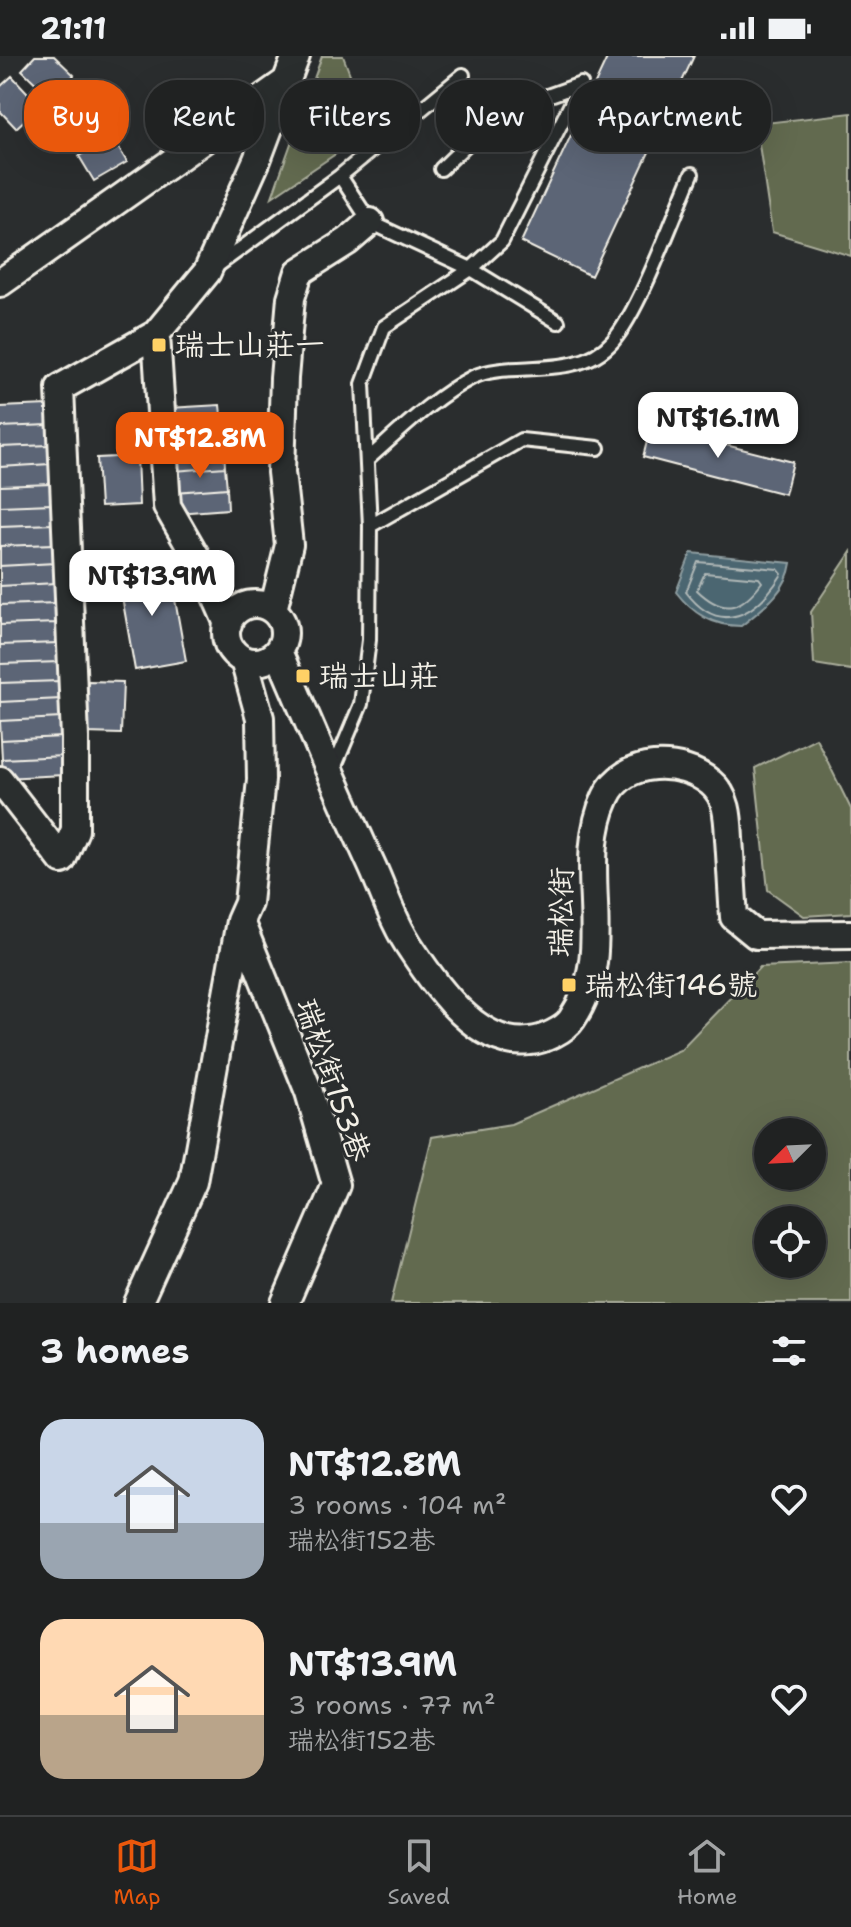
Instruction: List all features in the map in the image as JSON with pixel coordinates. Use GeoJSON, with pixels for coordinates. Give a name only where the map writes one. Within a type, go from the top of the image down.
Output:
{"type":"FeatureCollection","features":[{"type":"Feature","properties":{"kind":"street"},"geometry":{"type":"LineString","coordinates":[[287,80],[296,56]]}},
{"type":"Feature","properties":{"kind":"street"},"geometry":{"type":"LineString","coordinates":[[0,283],[280,86]]}},
{"type":"Feature","properties":{"kind":"street"},"geometry":{"type":"LineString","coordinates":[[0,780],[62,860],[75,830],[75,738],[60,388],[156,334],[207,272],[280,98]]}},
{"type":"Feature","properties":{"kind":"street"},"geometry":{"type":"LineString","coordinates":[[228,624],[232,616],[247,606],[265,606],[273,610],[289,545],[281,472],[284,378],[291,298],[299,272],[348,241],[370,222]]}},
{"type":"Feature","properties":{"kind":"street"},"geometry":{"type":"LineString","coordinates":[[156,334],[167,506],[206,574],[228,624],[231,649],[244,660],[263,662],[278,651]]}},
{"type":"Feature","properties":{"kind":"street","name":"瑞松街"},"geometry":{"type":"LineString","coordinates":[[273,610],[285,634],[278,651],[330,776],[410,947],[441,991],[481,1029],[514,1043],[540,1040],[570,1023],[591,986],[597,938],[593,827],[608,792],[629,772],[655,764],[683,769],[712,783],[728,809],[734,917],[756,935],[851,934]]}},
{"type":"Feature","properties":{"kind":"street"},"geometry":{"type":"LineString","coordinates":[[138,1303],[193,1182],[240,921],[248,903],[261,780],[260,718],[244,660]]}},
{"type":"Feature","properties":{"kind":"street","name":"瑞松街153巷"},"geometry":{"type":"LineString","coordinates":[[240,921],[309,1092],[336,1185],[285,1303]]}},
{"type":"Feature","properties":{"kind":"lane"},"geometry":{"type":"LineString","coordinates":[[207,272],[340,176],[463,75]]}},
{"type":"Feature","properties":{"kind":"lane"},"geometry":{"type":"LineString","coordinates":[[330,776],[361,704],[369,640],[370,526],[363,384],[384,327],[471,269],[502,241],[581,84],[499,113],[441,169]]}},
{"type":"Feature","properties":{"kind":"lane"},"geometry":{"type":"LineString","coordinates":[[367,460],[419,414],[477,376],[575,364],[612,342],[631,311],[692,174]]}},
{"type":"Feature","properties":{"kind":"lane"},"geometry":{"type":"LineString","coordinates":[[340,176],[370,222],[471,269],[558,322]]}},
{"type":"Feature","properties":{"kind":"lane"},"geometry":{"type":"LineString","coordinates":[[370,526],[401,512],[521,440],[598,448]]}},
{"type":"Feature","properties":{"kind":"green space"},"geometry":{"type":"Polygon","coordinates":[[[322,56],[343,56],[352,80],[313,80],[322,56]]]}},
{"type":"Feature","properties":{"kind":"green space"},"geometry":{"type":"Polygon","coordinates":[[[851,113],[851,256],[772,232],[760,152],[771,152],[771,122],[851,113]]]}},
{"type":"Feature","properties":{"kind":"green space"},"geometry":{"type":"Polygon","coordinates":[[[288,152],[338,152],[272,197],[288,152]]]}},
{"type":"Feature","properties":{"kind":"green space"},"geometry":{"type":"Polygon","coordinates":[[[851,552],[851,670],[814,664],[811,612],[851,552]]]}},
{"type":"Feature","properties":{"kind":"green space"},"geometry":{"type":"Polygon","coordinates":[[[816,738],[851,809],[851,913],[804,916],[768,890],[755,768],[816,738]]]}},
{"type":"Feature","properties":{"kind":"green space"},"geometry":{"type":"Polygon","coordinates":[[[851,963],[851,1303],[391,1303],[432,1137],[511,1124],[680,1050],[760,967],[851,963]]]}},
{"type":"Feature","properties":{"kind":"water"},"geometry":{"type":"Polygon","coordinates":[[[691,553],[791,563],[779,591],[757,613],[741,626],[721,624],[689,607],[676,592],[691,553]]]}},
{"type":"Feature","properties":{"kind":"building"},"geometry":{"type":"Polygon","coordinates":[[[35,56],[54,56],[74,75],[69,80],[32,80],[22,70],[35,56]]]}},
{"type":"Feature","properties":{"kind":"building"},"geometry":{"type":"Polygon","coordinates":[[[608,56],[694,56],[683,80],[597,80],[608,56]]]}},
{"type":"Feature","properties":{"kind":"building"},"geometry":{"type":"Polygon","coordinates":[[[12,76],[24,89],[24,121],[16,128],[0,111],[0,87],[12,76]]]}},
{"type":"Feature","properties":{"kind":"building"},"geometry":{"type":"Polygon","coordinates":[[[569,139],[569,152],[649,152],[591,276],[521,242],[569,139]]]}},
{"type":"Feature","properties":{"kind":"building"},"geometry":{"type":"Polygon","coordinates":[[[86,152],[121,152],[127,162],[94,181],[79,156],[86,152]]]}},
{"type":"Feature","properties":{"kind":"building"},"geometry":{"type":"Polygon","coordinates":[[[48,405],[49,425],[0,427],[0,407],[48,405]]]}},
{"type":"Feature","properties":{"kind":"building"},"geometry":{"type":"Polygon","coordinates":[[[220,405],[222,425],[170,429],[169,408],[220,405]]]}},
{"type":"Feature","properties":{"kind":"building"},"geometry":{"type":"Polygon","coordinates":[[[49,425],[50,445],[0,447],[0,427],[49,425]]]}},
{"type":"Feature","properties":{"kind":"building"},"geometry":{"type":"Polygon","coordinates":[[[222,425],[224,447],[172,450],[170,429],[222,425]]]}},
{"type":"Feature","properties":{"kind":"building"},"geometry":{"type":"Polygon","coordinates":[[[651,426],[793,462],[785,494],[643,457],[651,426]]]}},
{"type":"Feature","properties":{"kind":"building"},"geometry":{"type":"Polygon","coordinates":[[[50,445],[50,464],[0,467],[0,447],[50,445]]]}},
{"type":"Feature","properties":{"kind":"building"},"geometry":{"type":"Polygon","coordinates":[[[224,447],[225,467],[174,471],[172,450],[224,447]]]}},
{"type":"Feature","properties":{"kind":"building"},"geometry":{"type":"Polygon","coordinates":[[[137,456],[139,505],[100,507],[97,458],[137,456]]]}},
{"type":"Feature","properties":{"kind":"building"},"geometry":{"type":"Polygon","coordinates":[[[50,464],[51,484],[0,486],[0,467],[50,464]]]}},
{"type":"Feature","properties":{"kind":"building"},"geometry":{"type":"Polygon","coordinates":[[[225,467],[227,488],[175,492],[174,471],[225,467]]]}},
{"type":"Feature","properties":{"kind":"building"},"geometry":{"type":"Polygon","coordinates":[[[51,484],[52,504],[0,506],[0,486],[51,484]]]}},
{"type":"Feature","properties":{"kind":"building"},"geometry":{"type":"Polygon","coordinates":[[[227,488],[228,509],[177,513],[175,492],[227,488]]]}},
{"type":"Feature","properties":{"kind":"building"},"geometry":{"type":"Polygon","coordinates":[[[52,504],[53,524],[0,526],[0,506],[52,504]]]}},
{"type":"Feature","properties":{"kind":"building"},"geometry":{"type":"Polygon","coordinates":[[[53,524],[54,544],[0,546],[0,526],[53,524]]]}},
{"type":"Feature","properties":{"kind":"building"},"geometry":{"type":"Polygon","coordinates":[[[54,544],[55,563],[0,566],[0,546],[54,544]]]}},
{"type":"Feature","properties":{"kind":"building"},"geometry":{"type":"Polygon","coordinates":[[[55,563],[56,583],[0,586],[0,566],[55,563]]]}},
{"type":"Feature","properties":{"kind":"building"},"geometry":{"type":"Polygon","coordinates":[[[169,566],[186,661],[135,670],[118,574],[169,566]]]}},
{"type":"Feature","properties":{"kind":"building"},"geometry":{"type":"Polygon","coordinates":[[[56,583],[57,603],[0,605],[0,586],[56,583]]]}},
{"type":"Feature","properties":{"kind":"building"},"geometry":{"type":"Polygon","coordinates":[[[57,603],[57,623],[0,625],[0,605],[57,603]]]}},
{"type":"Feature","properties":{"kind":"building"},"geometry":{"type":"Polygon","coordinates":[[[57,623],[58,643],[0,645],[0,625],[57,623]]]}},
{"type":"Feature","properties":{"kind":"building"},"geometry":{"type":"Polygon","coordinates":[[[58,643],[59,662],[0,664],[0,645],[58,643]]]}},
{"type":"Feature","properties":{"kind":"building"},"geometry":{"type":"Polygon","coordinates":[[[59,662],[60,681],[0,683],[0,664],[59,662]]]}},
{"type":"Feature","properties":{"kind":"building"},"geometry":{"type":"Polygon","coordinates":[[[60,681],[61,699],[0,702],[0,683],[60,681]]]}},
{"type":"Feature","properties":{"kind":"building"},"geometry":{"type":"Polygon","coordinates":[[[88,681],[123,682],[121,734],[86,733],[88,681]]]}},
{"type":"Feature","properties":{"kind":"building"},"geometry":{"type":"Polygon","coordinates":[[[61,699],[62,718],[0,721],[0,702],[61,699]]]}},
{"type":"Feature","properties":{"kind":"building"},"geometry":{"type":"Polygon","coordinates":[[[62,718],[62,737],[1,740],[0,721],[62,718]]]}},
{"type":"Feature","properties":{"kind":"building"},"geometry":{"type":"Polygon","coordinates":[[[62,737],[63,756],[2,759],[1,740],[62,737]]]}},
{"type":"Feature","properties":{"kind":"building"},"geometry":{"type":"Polygon","coordinates":[[[63,756],[64,775],[3,778],[2,759],[63,756]]]}},
{"type":"Feature","properties":{"kind":"place","name":"瑞士山莊一"},"geometry":{"type":"Point","coordinates":[159,345]}},
{"type":"Feature","properties":{"kind":"place","name":"瑞士山莊"},"geometry":{"type":"Point","coordinates":[303,676]}},
{"type":"Feature","properties":{"kind":"place","name":"瑞松街146號"},"geometry":{"type":"Point","coordinates":[569,985]}}]}
